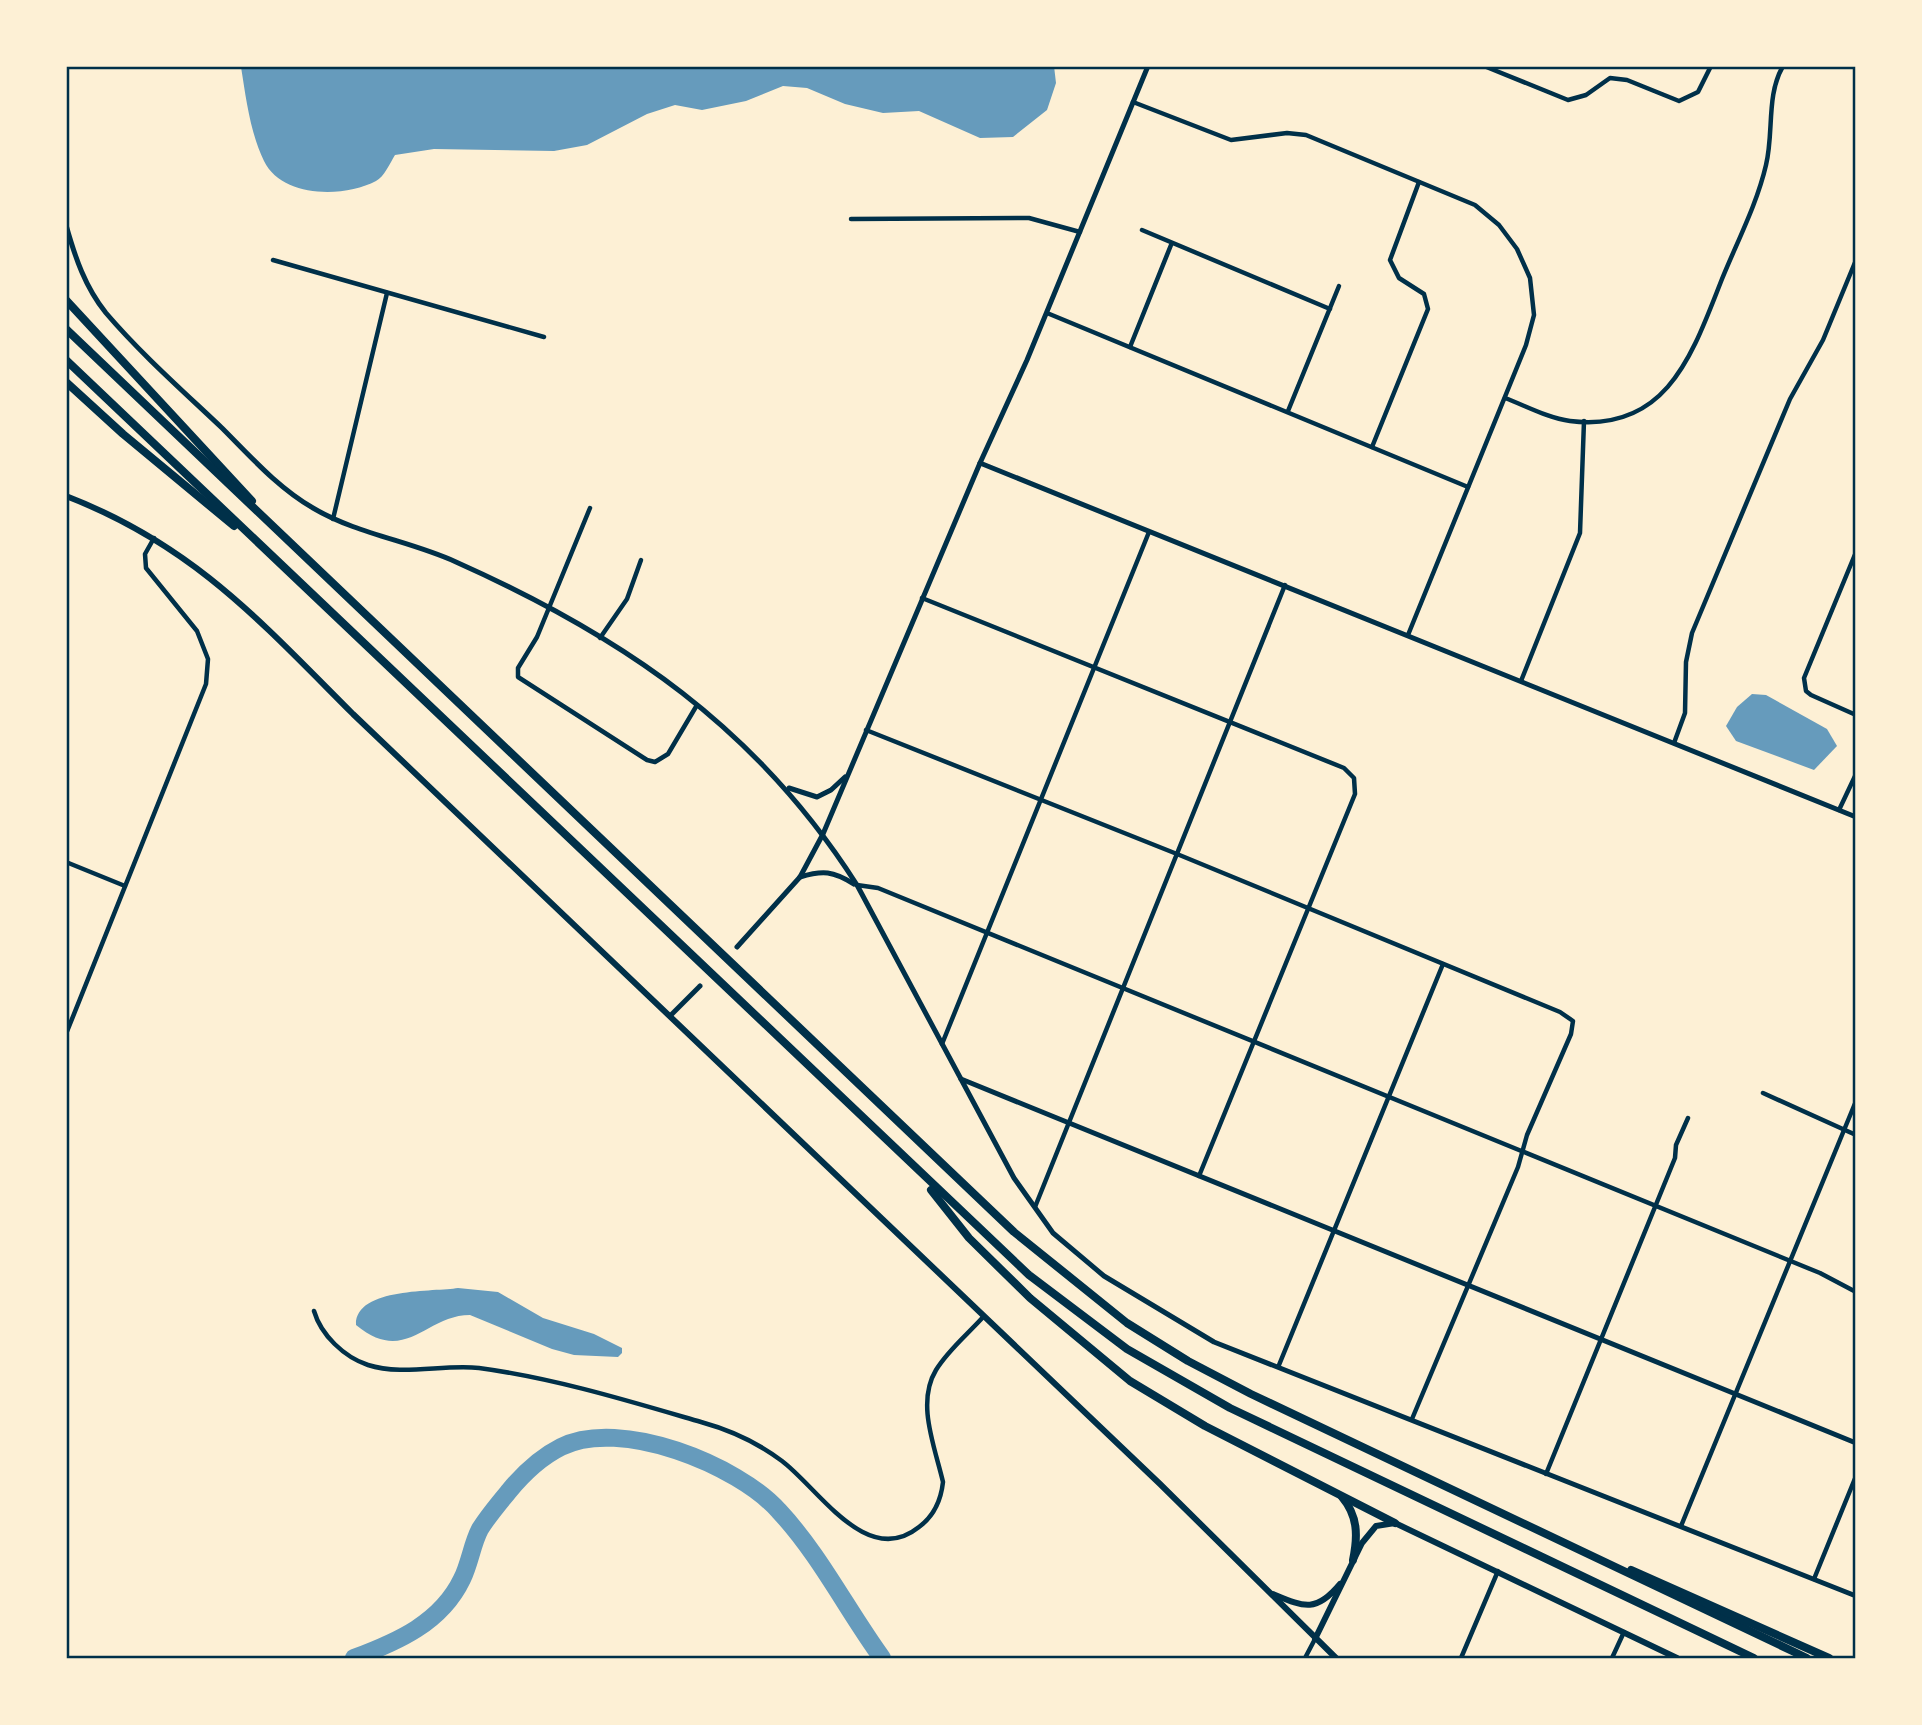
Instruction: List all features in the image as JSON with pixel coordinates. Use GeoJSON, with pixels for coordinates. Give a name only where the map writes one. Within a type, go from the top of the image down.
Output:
{"type":"FeatureCollection","features":[{"type":"Feature","properties":{"kind":"highway"},"geometry":{"type":"LineString","coordinates":[[66,300],[245,492],[269,522]]}},
{"type":"Feature","properties":{"kind":"highway"},"geometry":{"type":"LineString","coordinates":[[66,329],[1014,1232],[1126,1323],[1251,1394],[1807,1658]]}},
{"type":"Feature","properties":{"kind":"highway"},"geometry":{"type":"LineString","coordinates":[[66,360],[911,1166],[1062,1303],[1160,1370],[1242,1414],[1754,1658]]}},
{"type":"Feature","properties":{"kind":"highway"},"geometry":{"type":"LineString","coordinates":[[66,382],[192,492],[253,539]]}},
{"type":"Feature","properties":{"kind":"highway"},"geometry":{"type":"LineString","coordinates":[[911,1166],[969,1238],[1030,1298],[1093,1353],[1166,1405],[1395,1523]]}},
{"type":"Feature","properties":{"kind":"highway"},"geometry":{"type":"LineString","coordinates":[[1334,1490],[1350,1507],[1354,1517],[1357,1532],[1353,1560]]}},
{"type":"Feature","properties":{"kind":"highway"},"geometry":{"type":"LineString","coordinates":[[1607,1563],[1643,1573],[1829,1658]]}},
{"type":"Feature","properties":{"kind":"main road"},"geometry":{"type":"LineString","coordinates":[[66,496],[99,508],[154,538],[209,575],[246,607],[1336,1658]]}},
{"type":"Feature","properties":{"kind":"main road"},"geometry":{"type":"LineString","coordinates":[[1315,1639],[1362,1543],[1376,1526],[1395,1523],[1499,1570],[1677,1658]]}},
{"type":"Feature","properties":{"kind":"main road"},"geometry":{"type":"LineString","coordinates":[[1268,1592],[1296,1603],[1313,1605],[1329,1597],[1345,1577]]}},
{"type":"Feature","properties":{"kind":"street"},"geometry":{"type":"LineString","coordinates":[[737,947],[800,877],[823,834],[979,463],[1047,313],[1148,66]]}},
{"type":"Feature","properties":{"kind":"street"},"geometry":{"type":"LineString","coordinates":[[1484,66],[1568,100],[1586,95],[1610,78],[1626,80],[1679,101],[1698,92],[1711,66]]}},
{"type":"Feature","properties":{"kind":"street"},"geometry":{"type":"LineString","coordinates":[[1505,398],[1553,417],[1584,421],[1613,418],[1645,406],[1668,388],[1689,360],[1763,178],[1771,142],[1774,93],[1783,66]]}},
{"type":"Feature","properties":{"kind":"street"},"geometry":{"type":"LineString","coordinates":[[1133,102],[1231,140],[1287,133],[1306,135],[1475,205],[1499,225],[1517,249],[1531,278],[1534,315],[1505,398],[1408,635]]}},
{"type":"Feature","properties":{"kind":"street"},"geometry":{"type":"LineString","coordinates":[[1372,447],[1428,309],[1424,294],[1399,278],[1390,260],[1419,183]]}},
{"type":"Feature","properties":{"kind":"street"},"geometry":{"type":"LineString","coordinates":[[851,219],[1029,218],[1080,232]]}},
{"type":"Feature","properties":{"kind":"street"},"geometry":{"type":"LineString","coordinates":[[66,225],[90,290],[120,329],[281,485],[333,519],[453,561],[549,608],[600,638],[698,704],[749,749],[785,786],[823,834],[857,885],[1014,1178],[1053,1233],[1079,1258],[1125,1290],[1214,1342],[1856,1596]]}},
{"type":"Feature","properties":{"kind":"street"},"geometry":{"type":"LineString","coordinates":[[1142,230],[1171,245],[1330,309]]}},
{"type":"Feature","properties":{"kind":"street"},"geometry":{"type":"LineString","coordinates":[[1130,347],[1171,245]]}},
{"type":"Feature","properties":{"kind":"street"},"geometry":{"type":"LineString","coordinates":[[273,260],[544,337]]}},
{"type":"Feature","properties":{"kind":"street"},"geometry":{"type":"LineString","coordinates":[[1674,743],[1685,713],[1686,662],[1692,633],[1790,399],[1823,340],[1856,260]]}},
{"type":"Feature","properties":{"kind":"street"},"geometry":{"type":"LineString","coordinates":[[1288,411],[1339,286]]}},
{"type":"Feature","properties":{"kind":"street"},"geometry":{"type":"LineString","coordinates":[[333,519],[387,293]]}},
{"type":"Feature","properties":{"kind":"street"},"geometry":{"type":"LineString","coordinates":[[1047,313],[1468,487]]}},
{"type":"Feature","properties":{"kind":"street"},"geometry":{"type":"LineString","coordinates":[[1521,681],[1580,533],[1584,421]]}},
{"type":"Feature","properties":{"kind":"street"},"geometry":{"type":"LineString","coordinates":[[979,463],[1856,817]]}},
{"type":"Feature","properties":{"kind":"street"},"geometry":{"type":"LineString","coordinates":[[590,508],[537,637],[518,668],[518,677],[646,760],[655,762],[668,754],[698,704]]}},
{"type":"Feature","properties":{"kind":"street"},"geometry":{"type":"LineString","coordinates":[[942,1044],[1149,531]]}},
{"type":"Feature","properties":{"kind":"street"},"geometry":{"type":"LineString","coordinates":[[66,1034],[202,696],[208,671],[208,659],[197,631],[146,568],[145,554],[154,538]]}},
{"type":"Feature","properties":{"kind":"street"},"geometry":{"type":"LineString","coordinates":[[1856,552],[1804,678],[1806,691],[1811,695],[1856,715]]}},
{"type":"Feature","properties":{"kind":"street"},"geometry":{"type":"LineString","coordinates":[[600,638],[626,598],[642,560]]}},
{"type":"Feature","properties":{"kind":"street"},"geometry":{"type":"LineString","coordinates":[[1035,1208],[1285,585]]}},
{"type":"Feature","properties":{"kind":"street"},"geometry":{"type":"LineString","coordinates":[[922,598],[1231,720],[1344,768],[1354,778],[1355,794],[1199,1177]]}},
{"type":"Feature","properties":{"kind":"street"},"geometry":{"type":"LineString","coordinates":[[866,730],[1177,854],[1560,1012],[1573,1021],[1571,1034],[1527,1135],[1523,1152],[1412,1419]]}},
{"type":"Feature","properties":{"kind":"street"},"geometry":{"type":"LineString","coordinates":[[1839,810],[1856,774]]}},
{"type":"Feature","properties":{"kind":"street"},"geometry":{"type":"LineString","coordinates":[[785,786],[817,797],[831,790],[847,775]]}},
{"type":"Feature","properties":{"kind":"street"},"geometry":{"type":"LineString","coordinates":[[66,862],[125,886]]}},
{"type":"Feature","properties":{"kind":"street"},"geometry":{"type":"LineString","coordinates":[[800,877],[823,870],[835,872],[857,885],[878,888],[987,935],[1790,1261],[1856,1292]]}},
{"type":"Feature","properties":{"kind":"street"},"geometry":{"type":"LineString","coordinates":[[1279,1366],[1443,964]]}},
{"type":"Feature","properties":{"kind":"street"},"geometry":{"type":"LineString","coordinates":[[670,1016],[700,986]]}},
{"type":"Feature","properties":{"kind":"street"},"geometry":{"type":"LineString","coordinates":[[960,1079],[1856,1443]]}},
{"type":"Feature","properties":{"kind":"street"},"geometry":{"type":"LineString","coordinates":[[1763,1093],[1856,1135]]}},
{"type":"Feature","properties":{"kind":"street"},"geometry":{"type":"LineString","coordinates":[[1681,1526],[1856,1101]]}},
{"type":"Feature","properties":{"kind":"street"},"geometry":{"type":"LineString","coordinates":[[1545,1474],[1656,1206],[1688,1118]]}},
{"type":"Feature","properties":{"kind":"street"},"geometry":{"type":"LineString","coordinates":[[314,1311],[332,1341],[354,1358],[372,1366],[452,1367],[500,1371],[722,1429],[762,1447],[781,1460],[856,1529],[880,1538],[897,1539],[911,1533],[930,1517],[942,1494],[943,1482],[926,1404],[930,1379],[984,1316]]}},
{"type":"Feature","properties":{"kind":"street"},"geometry":{"type":"LineString","coordinates":[[1814,1579],[1856,1476]]}},
{"type":"Feature","properties":{"kind":"street"},"geometry":{"type":"LineString","coordinates":[[1461,1658],[1499,1570]]}},
{"type":"Feature","properties":{"kind":"street"},"geometry":{"type":"LineString","coordinates":[[1612,1658],[1624,1632]]}},
{"type":"Feature","properties":{"kind":"street"},"geometry":{"type":"LineString","coordinates":[[1305,1658],[1315,1639]]}},
{"type":"Feature","properties":{"kind":"water"},"geometry":{"type":"Polygon","coordinates":[[[1054,66],[1056,83],[1047,110],[1013,137],[980,138],[919,111],[883,113],[845,104],[807,88],[783,86],[746,101],[702,110],[675,105],[647,114],[587,145],[554,151],[434,149],[395,155],[376,181],[363,187],[331,192],[299,188],[285,182],[273,173],[264,161],[249,115],[241,67],[1054,66]]]}},
{"type":"Feature","properties":{"kind":"water"},"geometry":{"type":"Polygon","coordinates":[[[1752,694],[1766,695],[1827,729],[1837,746],[1814,770],[1736,741],[1726,726],[1737,707],[1752,694]]]}},
{"type":"Feature","properties":{"kind":"water"},"geometry":{"type":"Polygon","coordinates":[[[458,1288],[498,1292],[543,1318],[594,1334],[622,1348],[622,1353],[618,1357],[574,1355],[552,1349],[470,1315],[440,1322],[402,1340],[389,1341],[373,1336],[356,1325],[359,1313],[368,1304],[382,1298],[415,1291],[458,1288]]]}},
{"type":"Feature","properties":{"kind":"waterway"},"geometry":{"type":"LineString","coordinates":[[354,1658],[402,1638],[442,1608],[462,1579],[480,1529],[509,1491],[533,1466],[561,1447],[586,1439],[614,1438],[677,1450],[736,1477],[760,1494],[794,1528],[882,1658]]}}]}
